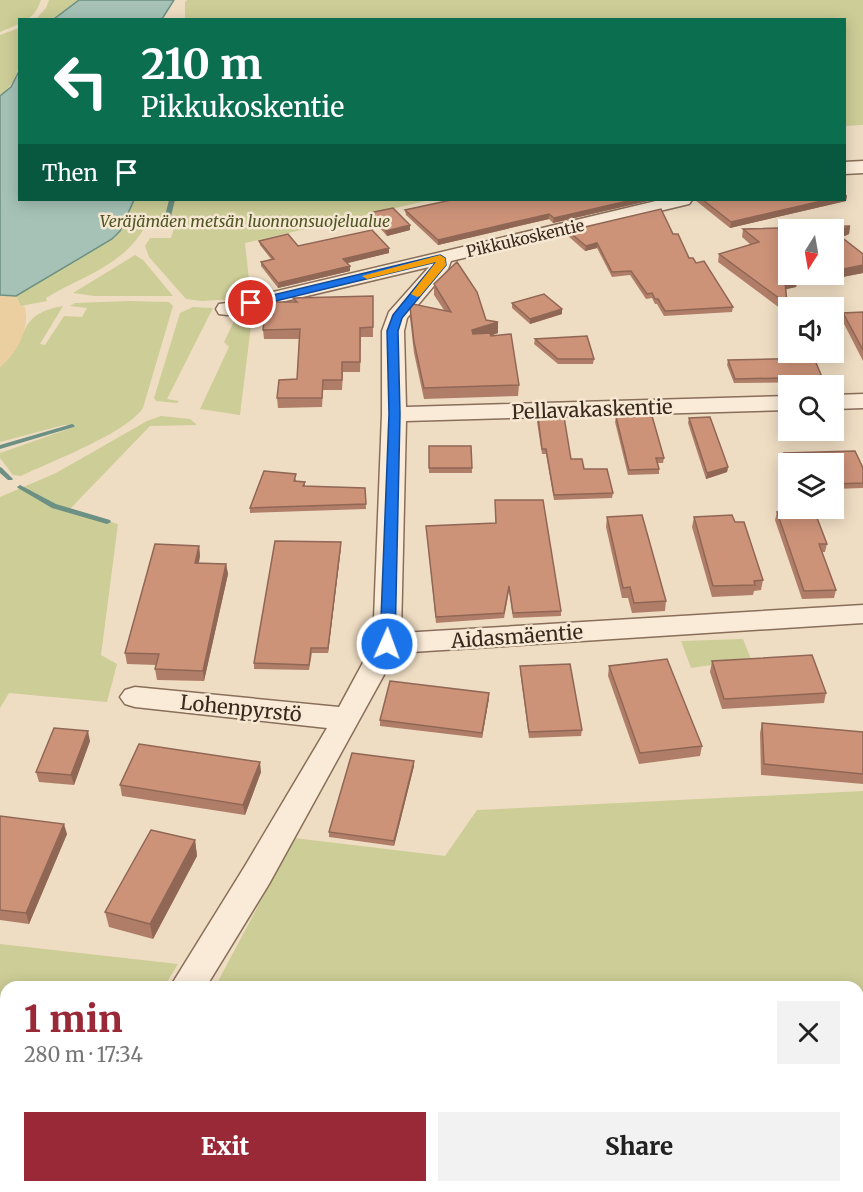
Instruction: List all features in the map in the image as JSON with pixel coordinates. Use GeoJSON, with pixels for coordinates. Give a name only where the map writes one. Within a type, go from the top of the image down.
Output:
{"type":"FeatureCollection","features":[{"type":"Feature","properties":{"kind":"street"},"geometry":{"type":"LineString","coordinates":[[846,168],[863,167]]}},
{"type":"Feature","properties":{"kind":"street","name":"Pikkukoskentie"},"geometry":{"type":"LineString","coordinates":[[227,309],[678,201]]}},
{"type":"Feature","properties":{"kind":"street"},"geometry":{"type":"LineString","coordinates":[[191,981],[257,875],[348,719],[387,644],[394,414],[393,331],[395,322],[441,265],[440,258]]}},
{"type":"Feature","properties":{"kind":"street"},"geometry":{"type":"LineString","coordinates":[[844,402],[863,401]]}},
{"type":"Feature","properties":{"kind":"street","name":"Pellavakaskentie"},"geometry":{"type":"LineString","coordinates":[[394,414],[778,403]]}},
{"type":"Feature","properties":{"kind":"street","name":"Aidasmäentie"},"geometry":{"type":"LineString","coordinates":[[387,644],[863,614]]}},
{"type":"Feature","properties":{"kind":"street","name":"Lohenpyrstö"},"geometry":{"type":"LineString","coordinates":[[135,697],[348,719]]}},
{"type":"Feature","properties":{"kind":"green space"},"geometry":{"type":"Polygon","coordinates":[[[0,0],[41,0],[31,17],[18,18],[18,24],[0,32],[0,0]]]}},
{"type":"Feature","properties":{"kind":"green space"},"geometry":{"type":"Polygon","coordinates":[[[49,0],[79,0],[55,18],[37,18],[46,8],[49,0]]]}},
{"type":"Feature","properties":{"kind":"green space"},"geometry":{"type":"Polygon","coordinates":[[[187,0],[863,0],[863,125],[846,126],[846,18],[185,18],[187,0]]]}},
{"type":"Feature","properties":{"kind":"green space"},"geometry":{"type":"Polygon","coordinates":[[[18,28],[17,74],[8,89],[0,96],[0,35],[18,28]]]}},
{"type":"Feature","properties":{"kind":"green space","name":"Veräjämäen metsän luonnonsuojelualue"},"geometry":{"type":"Polygon","coordinates":[[[134,201],[426,201],[245,243],[251,298],[202,301],[186,299],[149,257],[145,246],[150,238],[171,238],[175,225],[148,221],[139,236],[117,259],[46,298],[47,301],[21,306],[16,296],[24,289],[112,239],[120,231],[134,201]]]}},
{"type":"Feature","properties":{"kind":"green space"},"geometry":{"type":"Polygon","coordinates":[[[135,255],[143,260],[173,296],[94,296],[73,293],[135,255]]]}},
{"type":"Feature","properties":{"kind":"green space"},"geometry":{"type":"Polygon","coordinates":[[[169,302],[173,306],[143,408],[134,418],[105,437],[21,476],[13,475],[0,458],[0,453],[76,425],[64,425],[0,442],[0,367],[17,347],[29,322],[47,310],[63,306],[40,344],[45,345],[64,316],[82,317],[87,308],[70,306],[75,303],[169,302]]]}},
{"type":"Feature","properties":{"kind":"green space"},"geometry":{"type":"Polygon","coordinates":[[[193,307],[213,308],[167,399],[179,401],[177,403],[156,401],[154,398],[180,313],[193,307]]]}},
{"type":"Feature","properties":{"kind":"green space"},"geometry":{"type":"Polygon","coordinates":[[[253,309],[240,415],[200,409],[229,347],[224,342],[238,313],[253,309]]]}},
{"type":"Feature","properties":{"kind":"green space"},"geometry":{"type":"Polygon","coordinates":[[[161,416],[190,419],[197,425],[150,426],[70,509],[118,524],[101,655],[117,664],[107,702],[9,693],[0,708],[0,497],[56,473],[147,421],[161,416]]]}},
{"type":"Feature","properties":{"kind":"green space"},"geometry":{"type":"Polygon","coordinates":[[[743,639],[751,659],[691,668],[681,641],[743,639]]]}},
{"type":"Feature","properties":{"kind":"green space"},"geometry":{"type":"Polygon","coordinates":[[[863,791],[863,981],[218,981],[294,838],[445,856],[477,810],[863,791]]]}},
{"type":"Feature","properties":{"kind":"green space"},"geometry":{"type":"Polygon","coordinates":[[[0,944],[178,964],[168,981],[0,981],[0,944]]]}},
{"type":"Feature","properties":{"kind":"sand"},"geometry":{"type":"Polygon","coordinates":[[[0,295],[16,296],[21,306],[25,307],[26,324],[17,347],[0,367],[0,295]]]}},
{"type":"Feature","properties":{"kind":"shaded area"},"geometry":{"type":"Polygon","coordinates":[[[79,0],[174,0],[163,18],[55,18],[79,0]]]}},
{"type":"Feature","properties":{"kind":"shaded area"},"geometry":{"type":"Polygon","coordinates":[[[18,73],[18,201],[134,201],[120,231],[112,239],[16,296],[0,295],[0,96],[11,87],[18,73]]]}},
{"type":"Feature","properties":{"kind":"building"},"geometry":{"type":"Polygon","coordinates":[[[446,201],[628,201],[554,218],[549,214],[438,240],[405,210],[446,201]]]}},
{"type":"Feature","properties":{"kind":"building"},"geometry":{"type":"Polygon","coordinates":[[[704,201],[822,201],[731,222],[704,201]]]}},
{"type":"Feature","properties":{"kind":"building"},"geometry":{"type":"Polygon","coordinates":[[[393,208],[410,225],[386,231],[369,213],[393,208]]]}},
{"type":"Feature","properties":{"kind":"building"},"geometry":{"type":"Polygon","coordinates":[[[661,209],[673,234],[678,234],[689,258],[693,258],[696,263],[704,261],[733,307],[665,311],[652,293],[647,294],[631,271],[612,272],[597,243],[586,246],[568,231],[661,209]]]}},
{"type":"Feature","properties":{"kind":"building"},"geometry":{"type":"Polygon","coordinates":[[[778,228],[778,285],[785,285],[786,297],[778,297],[719,254],[759,242],[743,229],[778,228]]]}},
{"type":"Feature","properties":{"kind":"building"},"geometry":{"type":"Polygon","coordinates":[[[372,230],[389,248],[343,259],[350,266],[278,283],[261,262],[274,259],[259,241],[288,234],[298,246],[372,230]]]}},
{"type":"Feature","properties":{"kind":"building"},"geometry":{"type":"Polygon","coordinates":[[[844,239],[863,254],[863,265],[844,269],[844,239]]]}},
{"type":"Feature","properties":{"kind":"building"},"geometry":{"type":"Polygon","coordinates":[[[457,262],[477,292],[486,320],[498,322],[472,330],[473,334],[490,333],[491,336],[511,334],[519,385],[424,388],[414,342],[410,307],[413,304],[451,312],[434,284],[457,262]]]}},
{"type":"Feature","properties":{"kind":"building"},"geometry":{"type":"Polygon","coordinates":[[[544,294],[562,309],[530,319],[512,303],[544,294]]]}},
{"type":"Feature","properties":{"kind":"building"},"geometry":{"type":"Polygon","coordinates":[[[373,296],[373,327],[360,328],[360,362],[342,362],[342,380],[323,380],[322,398],[277,398],[279,380],[297,379],[300,329],[263,330],[266,302],[297,302],[293,298],[373,296]]]}},
{"type":"Feature","properties":{"kind":"building"},"geometry":{"type":"Polygon","coordinates":[[[863,312],[863,350],[844,315],[844,313],[863,312]]]}},
{"type":"Feature","properties":{"kind":"building"},"geometry":{"type":"Polygon","coordinates":[[[587,336],[594,359],[558,359],[535,339],[587,336]]]}},
{"type":"Feature","properties":{"kind":"building"},"geometry":{"type":"Polygon","coordinates":[[[778,359],[778,363],[816,363],[821,375],[778,375],[778,378],[735,379],[728,360],[778,359]]]}},
{"type":"Feature","properties":{"kind":"building"},"geometry":{"type":"Polygon","coordinates":[[[652,416],[664,458],[656,458],[659,469],[629,470],[616,417],[652,416]]]}},
{"type":"Feature","properties":{"kind":"building"},"geometry":{"type":"Polygon","coordinates":[[[538,417],[564,417],[571,459],[582,459],[584,469],[607,469],[613,493],[554,495],[546,449],[542,449],[538,417]]]}},
{"type":"Feature","properties":{"kind":"building"},"geometry":{"type":"Polygon","coordinates":[[[710,417],[728,467],[707,473],[689,418],[710,417]]]}},
{"type":"Feature","properties":{"kind":"building"},"geometry":{"type":"Polygon","coordinates":[[[429,446],[471,446],[472,468],[429,468],[429,446]]]}},
{"type":"Feature","properties":{"kind":"building"},"geometry":{"type":"Polygon","coordinates":[[[855,451],[863,468],[863,483],[844,484],[844,453],[784,453],[855,451]]]}},
{"type":"Feature","properties":{"kind":"building"},"geometry":{"type":"Polygon","coordinates":[[[264,471],[296,474],[294,481],[305,482],[303,486],[365,488],[366,504],[250,508],[264,471]]]}},
{"type":"Feature","properties":{"kind":"building"},"geometry":{"type":"Polygon","coordinates":[[[495,500],[543,500],[561,611],[513,613],[509,586],[504,613],[436,617],[426,526],[496,523],[495,500]]]}},
{"type":"Feature","properties":{"kind":"building"},"geometry":{"type":"Polygon","coordinates":[[[642,515],[666,601],[634,603],[630,587],[623,588],[607,517],[642,515]]]}},
{"type":"Feature","properties":{"kind":"building"},"geometry":{"type":"Polygon","coordinates":[[[732,515],[735,522],[744,522],[763,580],[754,581],[755,585],[713,586],[694,517],[732,515]]]}},
{"type":"Feature","properties":{"kind":"building"},"geometry":{"type":"Polygon","coordinates":[[[779,519],[817,519],[827,544],[819,544],[836,590],[804,591],[779,519]]]}},
{"type":"Feature","properties":{"kind":"building"},"geometry":{"type":"Polygon","coordinates":[[[275,541],[341,542],[328,648],[311,648],[309,665],[254,663],[275,541]]]}},
{"type":"Feature","properties":{"kind":"building"},"geometry":{"type":"Polygon","coordinates":[[[155,544],[199,546],[195,563],[226,564],[203,671],[155,669],[159,654],[125,653],[155,544]]]}},
{"type":"Feature","properties":{"kind":"building"},"geometry":{"type":"Polygon","coordinates":[[[812,655],[826,693],[724,699],[712,661],[812,655]]]}},
{"type":"Feature","properties":{"kind":"building"},"geometry":{"type":"Polygon","coordinates":[[[667,659],[702,746],[640,753],[609,666],[667,659]]]}},
{"type":"Feature","properties":{"kind":"building"},"geometry":{"type":"Polygon","coordinates":[[[570,664],[582,730],[529,732],[520,666],[570,664]]]}},
{"type":"Feature","properties":{"kind":"building"},"geometry":{"type":"Polygon","coordinates":[[[390,681],[489,693],[482,733],[380,720],[390,681]]]}},
{"type":"Feature","properties":{"kind":"building"},"geometry":{"type":"Polygon","coordinates":[[[762,723],[863,732],[863,774],[764,764],[762,723]]]}},
{"type":"Feature","properties":{"kind":"building"},"geometry":{"type":"Polygon","coordinates":[[[54,728],[88,731],[71,775],[36,772],[54,728]]]}},
{"type":"Feature","properties":{"kind":"building"},"geometry":{"type":"Polygon","coordinates":[[[139,744],[260,762],[243,805],[120,785],[139,744]]]}},
{"type":"Feature","properties":{"kind":"building"},"geometry":{"type":"Polygon","coordinates":[[[352,753],[414,761],[394,841],[329,832],[352,753]]]}},
{"type":"Feature","properties":{"kind":"building"},"geometry":{"type":"Polygon","coordinates":[[[0,816],[64,824],[26,913],[0,910],[0,816]]]}},
{"type":"Feature","properties":{"kind":"building"},"geometry":{"type":"Polygon","coordinates":[[[151,830],[195,840],[150,924],[105,912],[151,830]]]}},
{"type":"Feature","properties":{"kind":"waterway"},"geometry":{"type":"LineString","coordinates":[[167,220],[172,201]]}},
{"type":"Feature","properties":{"kind":"waterway"},"geometry":{"type":"LineString","coordinates":[[0,447],[72,426]]}},
{"type":"Feature","properties":{"kind":"waterway"},"geometry":{"type":"LineString","coordinates":[[0,469],[10,479]]}},
{"type":"Feature","properties":{"kind":"waterway"},"geometry":{"type":"LineString","coordinates":[[20,487],[54,506],[107,522]]}},
{"type":"Feature","properties":{"kind":"slow traffic"},"geometry":{"type":"LineString","coordinates":[[367,276],[440,258],[441,265],[417,294]]}},
{"type":"Feature","properties":{"kind":"route"},"geometry":{"type":"LineString","coordinates":[[251,303],[440,258],[441,265],[397,317],[393,331],[394,414],[387,644]]}}]}
